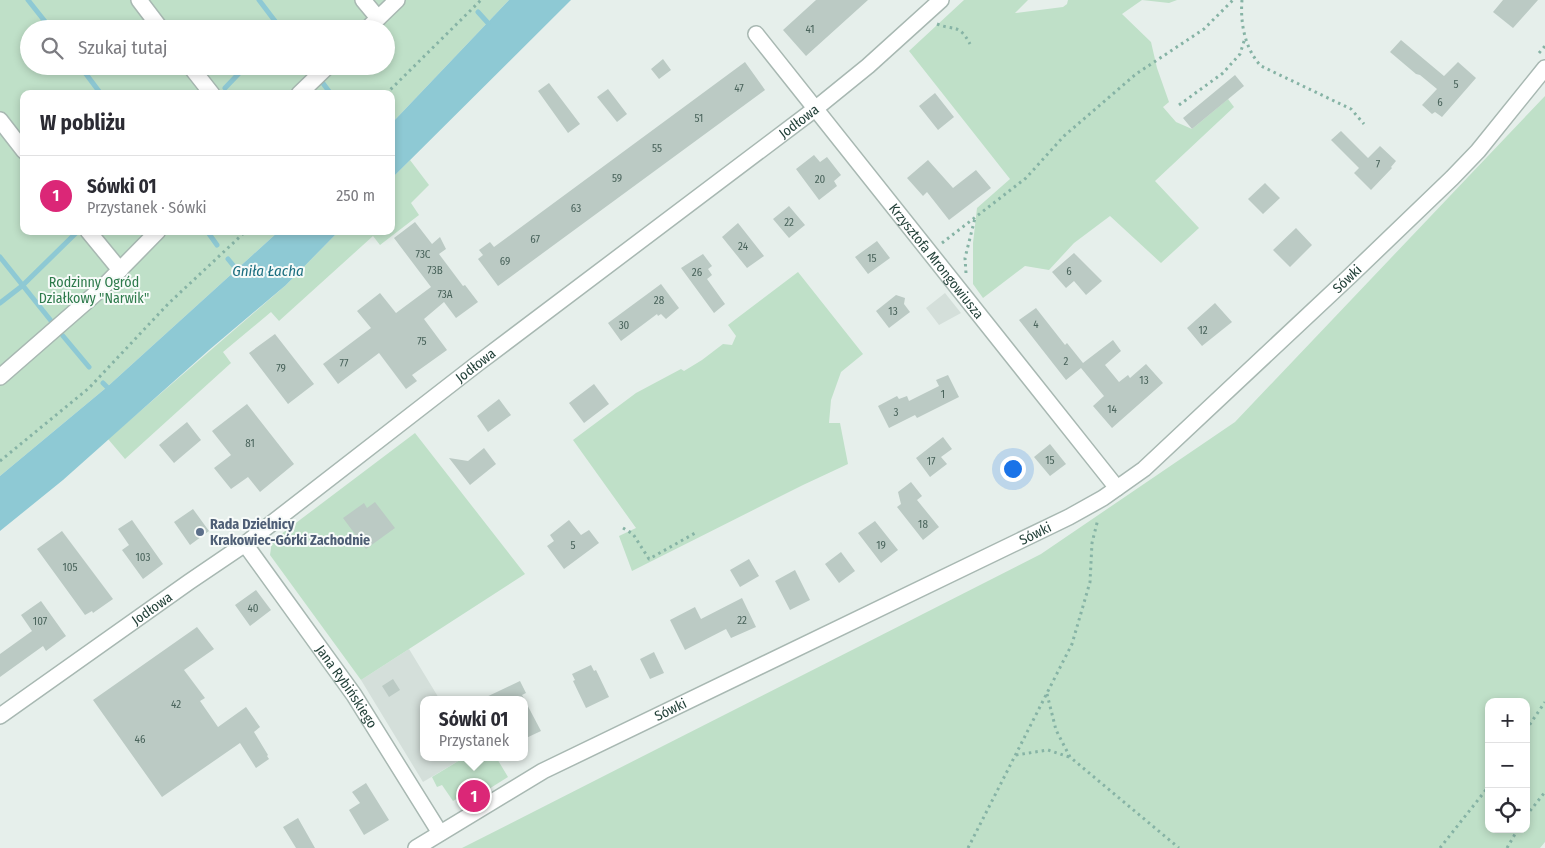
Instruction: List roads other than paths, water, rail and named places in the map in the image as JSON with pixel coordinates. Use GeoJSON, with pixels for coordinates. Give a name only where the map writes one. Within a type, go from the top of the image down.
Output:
{"type":"FeatureCollection","features":[{"type":"Feature","properties":{"kind":"street"},"geometry":{"type":"LineString","coordinates":[[139,0],[154,20]]}},
{"type":"Feature","properties":{"kind":"street"},"geometry":{"type":"LineString","coordinates":[[363,0],[370,20]]}},
{"type":"Feature","properties":{"kind":"street"},"geometry":{"type":"LineString","coordinates":[[376,20],[397,0]]}},
{"type":"Feature","properties":{"kind":"street","name":"Jodłowa"},"geometry":{"type":"LineString","coordinates":[[0,716],[245,544],[477,364],[815,109],[868,66],[941,0]]}},
{"type":"Feature","properties":{"kind":"street","name":"Krzysztofa Mrongowiusza"},"geometry":{"type":"LineString","coordinates":[[756,34],[1117,488]]}},
{"type":"Feature","properties":{"kind":"street","name":"Sówki"},"geometry":{"type":"LineString","coordinates":[[416,848],[543,771],[1052,526],[1103,498],[1144,469],[1452,178],[1478,151],[1545,68]]}},
{"type":"Feature","properties":{"kind":"street"},"geometry":{"type":"LineString","coordinates":[[197,75],[209,90]]}},
{"type":"Feature","properties":{"kind":"street"},"geometry":{"type":"LineString","coordinates":[[303,90],[319,75]]}},
{"type":"Feature","properties":{"kind":"street"},"geometry":{"type":"LineString","coordinates":[[0,120],[20,146]]}},
{"type":"Feature","properties":{"kind":"street"},"geometry":{"type":"LineString","coordinates":[[91,235],[120,270]]}},
{"type":"Feature","properties":{"kind":"street"},"geometry":{"type":"LineString","coordinates":[[0,377],[102,288],[154,235]]}},
{"type":"Feature","properties":{"kind":"street","name":"Jana Rybińskiego"},"geometry":{"type":"LineString","coordinates":[[245,544],[354,695],[440,833]]}},
{"type":"Feature","properties":{"kind":"water"},"geometry":{"type":"Polygon","coordinates":[[[509,0],[571,0],[395,175],[395,120],[509,0]]]}},
{"type":"Feature","properties":{"kind":"water","name":"Gniła Łacha"},"geometry":{"type":"Polygon","coordinates":[[[275,235],[335,235],[286,285],[209,350],[63,480],[0,531],[0,476],[107,387],[275,235]]]}},
{"type":"Feature","properties":{"kind":"waterway"},"geometry":{"type":"LineString","coordinates":[[28,0],[44,20]]}},
{"type":"Feature","properties":{"kind":"waterway"},"geometry":{"type":"LineString","coordinates":[[259,0],[274,20]]}},
{"type":"Feature","properties":{"kind":"waterway"},"geometry":{"type":"LineString","coordinates":[[478,12],[488,23]]}},
{"type":"Feature","properties":{"kind":"waterway"},"geometry":{"type":"LineString","coordinates":[[87,75],[98,90]]}},
{"type":"Feature","properties":{"kind":"waterway"},"geometry":{"type":"LineString","coordinates":[[225,88],[237,75]]}},
{"type":"Feature","properties":{"kind":"waterway"},"geometry":{"type":"LineString","coordinates":[[322,82],[328,90]]}},
{"type":"Feature","properties":{"kind":"waterway"},"geometry":{"type":"LineString","coordinates":[[0,303],[22,286],[74,235]]}},
{"type":"Feature","properties":{"kind":"waterway"},"geometry":{"type":"LineString","coordinates":[[210,235],[217,245]]}},
{"type":"Feature","properties":{"kind":"waterway"},"geometry":{"type":"LineString","coordinates":[[0,257],[52,322]]}},
{"type":"Feature","properties":{"kind":"waterway"},"geometry":{"type":"LineString","coordinates":[[228,259],[237,270]]}},
{"type":"Feature","properties":{"kind":"waterway"},"geometry":{"type":"LineString","coordinates":[[63,336],[89,367]]}},
{"type":"Feature","properties":{"kind":"waterway"},"geometry":{"type":"LineString","coordinates":[[103,383],[107,387]]}},
{"type":"Feature","properties":{"kind":"place","name":"Rada Dzielnicy Krakowiec-Górki Zachodnie"},"geometry":{"type":"Point","coordinates":[200,532]}},
{"type":"Feature","properties":{"kind":"place","name":"Sówki 01"},"geometry":{"type":"Point","coordinates":[474,796]}},
{"type":"Feature","properties":{"kind":"park label","name":"Rodzinny Ogród Działkowy \"Narwik\""},"geometry":{"type":"Point","coordinates":[94,290]}}]}
